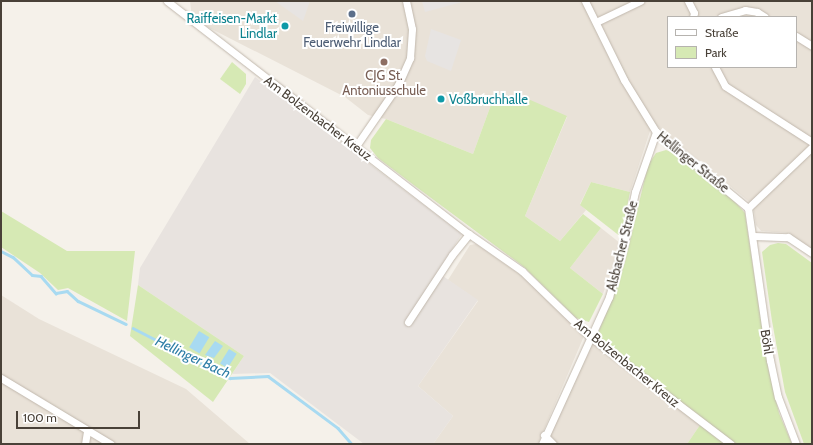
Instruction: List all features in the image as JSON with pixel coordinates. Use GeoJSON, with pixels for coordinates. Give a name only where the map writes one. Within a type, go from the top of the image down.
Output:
{"type":"FeatureCollection","features":[{"type":"Feature","properties":{"kind":"street","name":"Am Bolzenbacher Kreuz"},"geometry":{"type":"LineString","coordinates":[[166,1],[469,234],[522,271],[589,336],[731,444]]}},
{"type":"Feature","properties":{"kind":"street"},"geometry":{"type":"LineString","coordinates":[[356,146],[398,86],[410,58],[412,29],[406,1]]}},
{"type":"Feature","properties":{"kind":"street","name":"Hellinger Straße"},"geometry":{"type":"LineString","coordinates":[[586,1],[624,80],[656,132],[748,208]]}},
{"type":"Feature","properties":{"kind":"street"},"geometry":{"type":"LineString","coordinates":[[596,22],[640,1]]}},
{"type":"Feature","properties":{"kind":"street"},"geometry":{"type":"LineString","coordinates":[[688,1],[694,13],[693,16]]}},
{"type":"Feature","properties":{"kind":"street"},"geometry":{"type":"LineString","coordinates":[[724,16],[745,10],[757,12],[763,16]]}},
{"type":"Feature","properties":{"kind":"street"},"geometry":{"type":"LineString","coordinates":[[797,37],[812,46]]}},
{"type":"Feature","properties":{"kind":"street"},"geometry":{"type":"LineString","coordinates":[[716,68],[725,86],[812,142]]}},
{"type":"Feature","properties":{"kind":"street","name":"Alsbacher Straße"},"geometry":{"type":"LineString","coordinates":[[542,444],[544,435],[589,336],[609,297],[622,250],[635,192],[656,132]]}},
{"type":"Feature","properties":{"kind":"street"},"geometry":{"type":"LineString","coordinates":[[812,147],[748,208],[754,236],[788,237],[812,254]]}},
{"type":"Feature","properties":{"kind":"street"},"geometry":{"type":"LineString","coordinates":[[408,322],[452,254],[469,234]]}},
{"type":"Feature","properties":{"kind":"street","name":"Böhl"},"geometry":{"type":"LineString","coordinates":[[754,236],[770,360],[778,397],[796,444]]}},
{"type":"Feature","properties":{"kind":"street"},"geometry":{"type":"LineString","coordinates":[[1,378],[112,444]]}},
{"type":"Feature","properties":{"kind":"street"},"geometry":{"type":"LineString","coordinates":[[85,444],[88,431]]}},
{"type":"Feature","properties":{"kind":"street"},"geometry":{"type":"LineString","coordinates":[[544,435],[553,444]]}},
{"type":"Feature","properties":{"kind":"shaded area"},"geometry":{"type":"Polygon","coordinates":[[[190,1],[812,1],[812,249],[789,233],[761,231],[756,225],[753,205],[657,126],[650,131],[630,192],[591,182],[580,204],[586,210],[560,241],[525,216],[567,117],[519,96],[510,101],[492,102],[473,154],[386,119],[368,115],[345,97],[192,19],[190,1]]]}},
{"type":"Feature","properties":{"kind":"shaded area"},"geometry":{"type":"Polygon","coordinates":[[[275,1],[310,1],[303,21],[275,1]]]}},
{"type":"Feature","properties":{"kind":"shaded area"},"geometry":{"type":"Polygon","coordinates":[[[422,1],[466,1],[425,12],[422,1]]]}},
{"type":"Feature","properties":{"kind":"shaded area"},"geometry":{"type":"Polygon","coordinates":[[[431,29],[461,40],[451,71],[427,61],[425,56],[431,29]]]}},
{"type":"Feature","properties":{"kind":"shaded area"},"geometry":{"type":"Polygon","coordinates":[[[255,77],[462,234],[437,272],[478,300],[418,386],[453,416],[433,444],[364,444],[270,373],[232,374],[244,356],[138,285],[140,268],[255,77]]]}},
{"type":"Feature","properties":{"kind":"shaded area"},"geometry":{"type":"Polygon","coordinates":[[[601,228],[620,243],[603,294],[570,268],[601,228]]]}},
{"type":"Feature","properties":{"kind":"shaded area"},"geometry":{"type":"Polygon","coordinates":[[[476,244],[522,276],[584,336],[538,444],[433,444],[453,416],[418,386],[478,301],[448,280],[470,245],[476,244]]]}},
{"type":"Feature","properties":{"kind":"shaded area"},"geometry":{"type":"Polygon","coordinates":[[[1,295],[39,319],[186,389],[250,444],[1,444],[1,295]]]}},
{"type":"Feature","properties":{"kind":"shaded area"},"geometry":{"type":"Polygon","coordinates":[[[593,343],[700,425],[687,444],[545,444],[593,343]]]}},
{"type":"Feature","properties":{"kind":"green space"},"geometry":{"type":"Polygon","coordinates":[[[232,62],[246,74],[246,84],[240,94],[220,79],[232,62]]]}},
{"type":"Feature","properties":{"kind":"green space"},"geometry":{"type":"Polygon","coordinates":[[[519,95],[567,116],[525,216],[560,241],[583,214],[601,228],[570,268],[603,294],[589,322],[576,318],[524,267],[378,158],[370,148],[371,140],[386,119],[473,154],[492,102],[510,101],[519,95]]]}},
{"type":"Feature","properties":{"kind":"green space"},"geometry":{"type":"Polygon","coordinates":[[[666,150],[676,154],[728,194],[745,213],[768,367],[779,413],[792,444],[736,444],[687,409],[597,336],[625,262],[648,165],[656,153],[666,150]]]}},
{"type":"Feature","properties":{"kind":"green space"},"geometry":{"type":"Polygon","coordinates":[[[591,182],[630,192],[621,237],[580,205],[591,182]]]}},
{"type":"Feature","properties":{"kind":"green space"},"geometry":{"type":"Polygon","coordinates":[[[1,211],[67,251],[135,251],[127,321],[68,288],[58,290],[40,273],[1,247],[1,211]]]}},
{"type":"Feature","properties":{"kind":"green space"},"geometry":{"type":"Polygon","coordinates":[[[778,243],[786,244],[812,263],[812,444],[804,444],[785,392],[772,321],[762,252],[770,245],[778,243]]]}},
{"type":"Feature","properties":{"kind":"green space"},"geometry":{"type":"Polygon","coordinates":[[[138,285],[244,356],[213,402],[130,336],[138,285]]]}},
{"type":"Feature","properties":{"kind":"green space"},"geometry":{"type":"Polygon","coordinates":[[[700,425],[726,444],[687,444],[700,425]]]}},
{"type":"Feature","properties":{"kind":"water"},"geometry":{"type":"Polygon","coordinates":[[[199,331],[209,337],[200,353],[189,347],[199,331]]]}},
{"type":"Feature","properties":{"kind":"water"},"geometry":{"type":"Polygon","coordinates":[[[215,341],[223,346],[214,358],[205,355],[215,341]]]}},
{"type":"Feature","properties":{"kind":"water"},"geometry":{"type":"Polygon","coordinates":[[[229,349],[237,354],[228,368],[220,363],[229,349]]]}},
{"type":"Feature","properties":{"kind":"waterway","name":"Hellinger Bach"},"geometry":{"type":"LineString","coordinates":[[1,251],[13,257],[32,275],[41,276],[56,293],[67,291],[78,301],[126,324]]}},
{"type":"Feature","properties":{"kind":"waterway","name":"Hellinger Bach"},"geometry":{"type":"LineString","coordinates":[[133,328],[230,378],[268,376],[338,428],[352,444]]}},
{"type":"Feature","properties":{"kind":"place","name":"Freiwillige Feuerwehr Lindlar"},"geometry":{"type":"Point","coordinates":[352,14]}},
{"type":"Feature","properties":{"kind":"place","name":"Raiffeisen-Markt Lindlar"},"geometry":{"type":"Point","coordinates":[285,26]}},
{"type":"Feature","properties":{"kind":"place","name":"CJG St. Antoniusschule"},"geometry":{"type":"Point","coordinates":[384,62]}},
{"type":"Feature","properties":{"kind":"place","name":"Voßbruchhalle"},"geometry":{"type":"Point","coordinates":[441,99]}}]}
